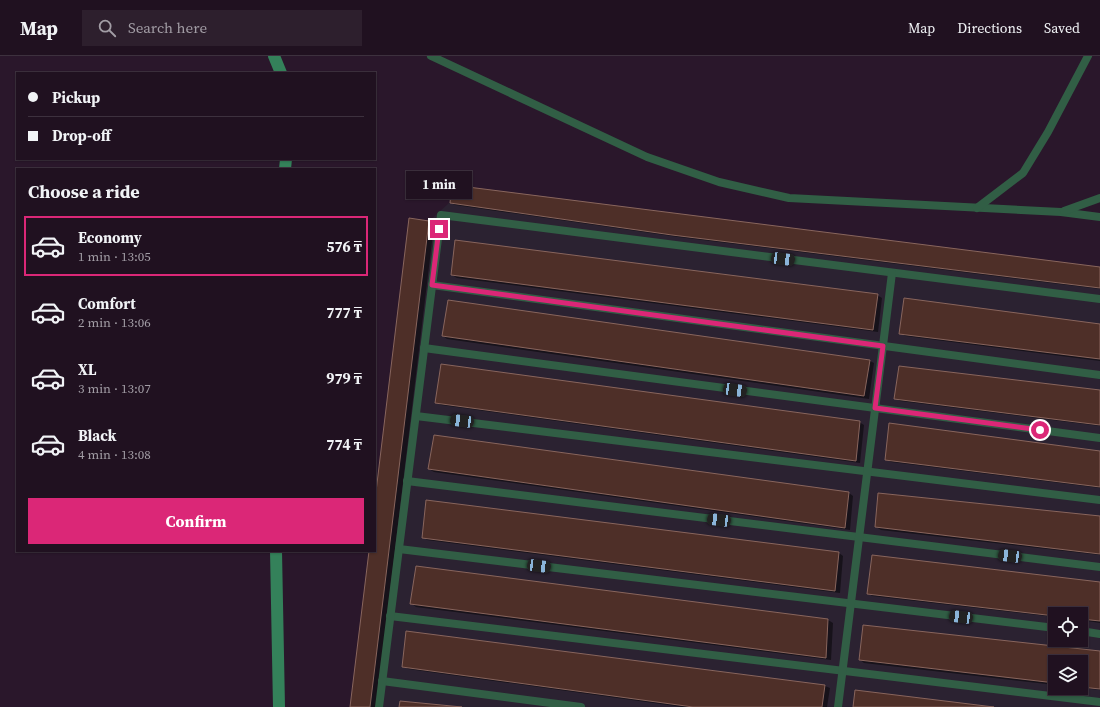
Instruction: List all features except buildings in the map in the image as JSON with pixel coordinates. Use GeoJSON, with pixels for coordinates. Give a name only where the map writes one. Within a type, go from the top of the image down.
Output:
{"type":"FeatureCollection","features":[{"type":"Feature","properties":{"kind":"street"},"geometry":{"type":"LineString","coordinates":[[274,56],[280,72]]}},
{"type":"Feature","properties":{"kind":"street"},"geometry":{"type":"LineString","coordinates":[[276,552],[279,707]]}},
{"type":"Feature","properties":{"kind":"lane"},"geometry":{"type":"LineString","coordinates":[[432,56],[647,157],[719,182],[789,198],[1062,212],[1100,217]]}},
{"type":"Feature","properties":{"kind":"lane"},"geometry":{"type":"LineString","coordinates":[[977,208],[1023,173],[1048,132],[1076,76],[1088,56]]}},
{"type":"Feature","properties":{"kind":"lane"},"geometry":{"type":"LineString","coordinates":[[1062,212],[1100,198]]}},
{"type":"Feature","properties":{"kind":"lane"},"geometry":{"type":"LineString","coordinates":[[379,707],[441,215],[1100,299]]}},
{"type":"Feature","properties":{"kind":"lane"},"geometry":{"type":"LineString","coordinates":[[838,707],[892,273]]}},
{"type":"Feature","properties":{"kind":"lane"},"geometry":{"type":"LineString","coordinates":[[432,285],[1100,375]]}},
{"type":"Feature","properties":{"kind":"lane"},"geometry":{"type":"LineString","coordinates":[[424,348],[1100,438]]}},
{"type":"Feature","properties":{"kind":"lane"},"geometry":{"type":"LineString","coordinates":[[416,416],[1100,500]]}},
{"type":"Feature","properties":{"kind":"lane"},"geometry":{"type":"LineString","coordinates":[[408,481],[1100,567]]}},
{"type":"Feature","properties":{"kind":"lane"},"geometry":{"type":"LineString","coordinates":[[399,549],[1048,627]]}},
{"type":"Feature","properties":{"kind":"lane"},"geometry":{"type":"LineString","coordinates":[[390,616],[1100,702]]}},
{"type":"Feature","properties":{"kind":"lane"},"geometry":{"type":"LineString","coordinates":[[1088,632],[1100,634]]}},
{"type":"Feature","properties":{"kind":"lane"},"geometry":{"type":"LineString","coordinates":[[382,681],[580,707]]}},
{"type":"Feature","properties":{"kind":"shaded area"},"geometry":{"type":"Polygon","coordinates":[[[452,185],[1100,267],[1100,707],[351,707],[376,552],[376,497],[409,218],[429,221],[449,203],[452,185]]]}},
{"type":"Feature","properties":{"kind":"route"},"geometry":{"type":"LineString","coordinates":[[439,229],[432,285],[883,346],[875,408],[1040,430]]}}]}
